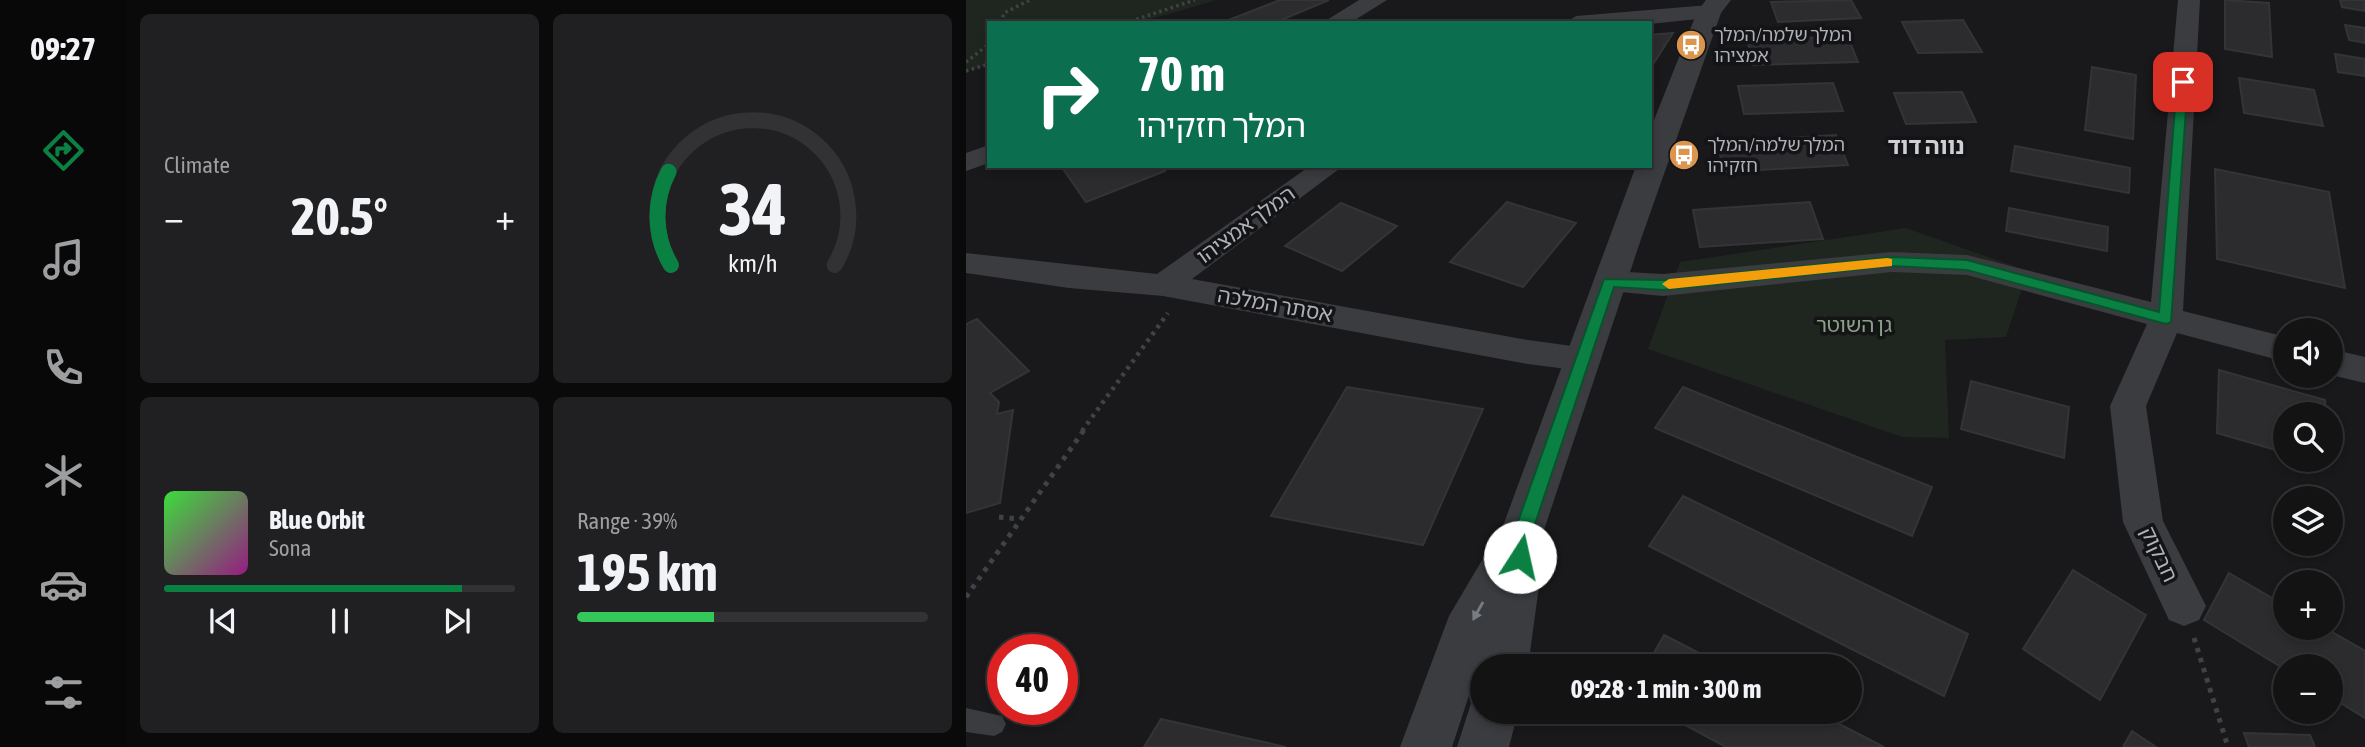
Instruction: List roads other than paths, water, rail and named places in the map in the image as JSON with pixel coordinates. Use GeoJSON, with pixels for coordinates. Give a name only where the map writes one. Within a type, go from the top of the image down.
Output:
{"type":"FeatureCollection","features":[{"type":"Feature","properties":{"kind":"street"},"geometry":{"type":"LineString","coordinates":[[1338,21],[1376,0]]}},
{"type":"Feature","properties":{"kind":"street","name":"חבקוק"},"geometry":{"type":"LineString","coordinates":[[2184,606],[2143,522],[2128,406],[2166,319],[2189,0]]}},
{"type":"Feature","properties":{"kind":"street"},"geometry":{"type":"LineString","coordinates":[[1505,654],[1524,530],[1609,282],[1714,6],[1592,21]]}},
{"type":"Feature","properties":{"kind":"street"},"geometry":{"type":"LineString","coordinates":[[966,163],[987,154]]}},
{"type":"Feature","properties":{"kind":"street","name":"המלך אמציהו"},"geometry":{"type":"LineString","coordinates":[[1175,287],[1326,168]]}},
{"type":"Feature","properties":{"kind":"street"},"geometry":{"type":"LineString","coordinates":[[1609,282],[1663,285],[1892,262],[1967,265],[2273,347]]}},
{"type":"Feature","properties":{"kind":"street","name":"אסתר המלכה"},"geometry":{"type":"LineString","coordinates":[[966,263],[1069,277],[1175,287],[1515,349],[1582,358]]}},
{"type":"Feature","properties":{"kind":"street"},"geometry":{"type":"LineString","coordinates":[[2343,365],[2365,370]]}},
{"type":"Feature","properties":{"kind":"street"},"geometry":{"type":"LineString","coordinates":[[1426,747],[1466,632],[1524,530]]}},
{"type":"Feature","properties":{"kind":"street"},"geometry":{"type":"LineString","coordinates":[[1483,747],[1489,724]]}},
{"type":"Feature","properties":{"kind":"lane"},"geometry":{"type":"LineString","coordinates":[[966,720],[987,723]]}},
{"type":"Feature","properties":{"kind":"place","name":"המלך שלמה/המלך אמציהו"},"geometry":{"type":"Point","coordinates":[1691,45]}},
{"type":"Feature","properties":{"kind":"place","name":"המלך שלמה/המלך חזקיהו"},"geometry":{"type":"Point","coordinates":[1684,155]}},
{"type":"Feature","properties":{"kind":"district","name":"נווה דוד"},"geometry":{"type":"Point","coordinates":[1926,146]}},
{"type":"Feature","properties":{"kind":"park label","name":"גן השוטר"},"geometry":{"type":"Point","coordinates":[1854,325]}}]}
